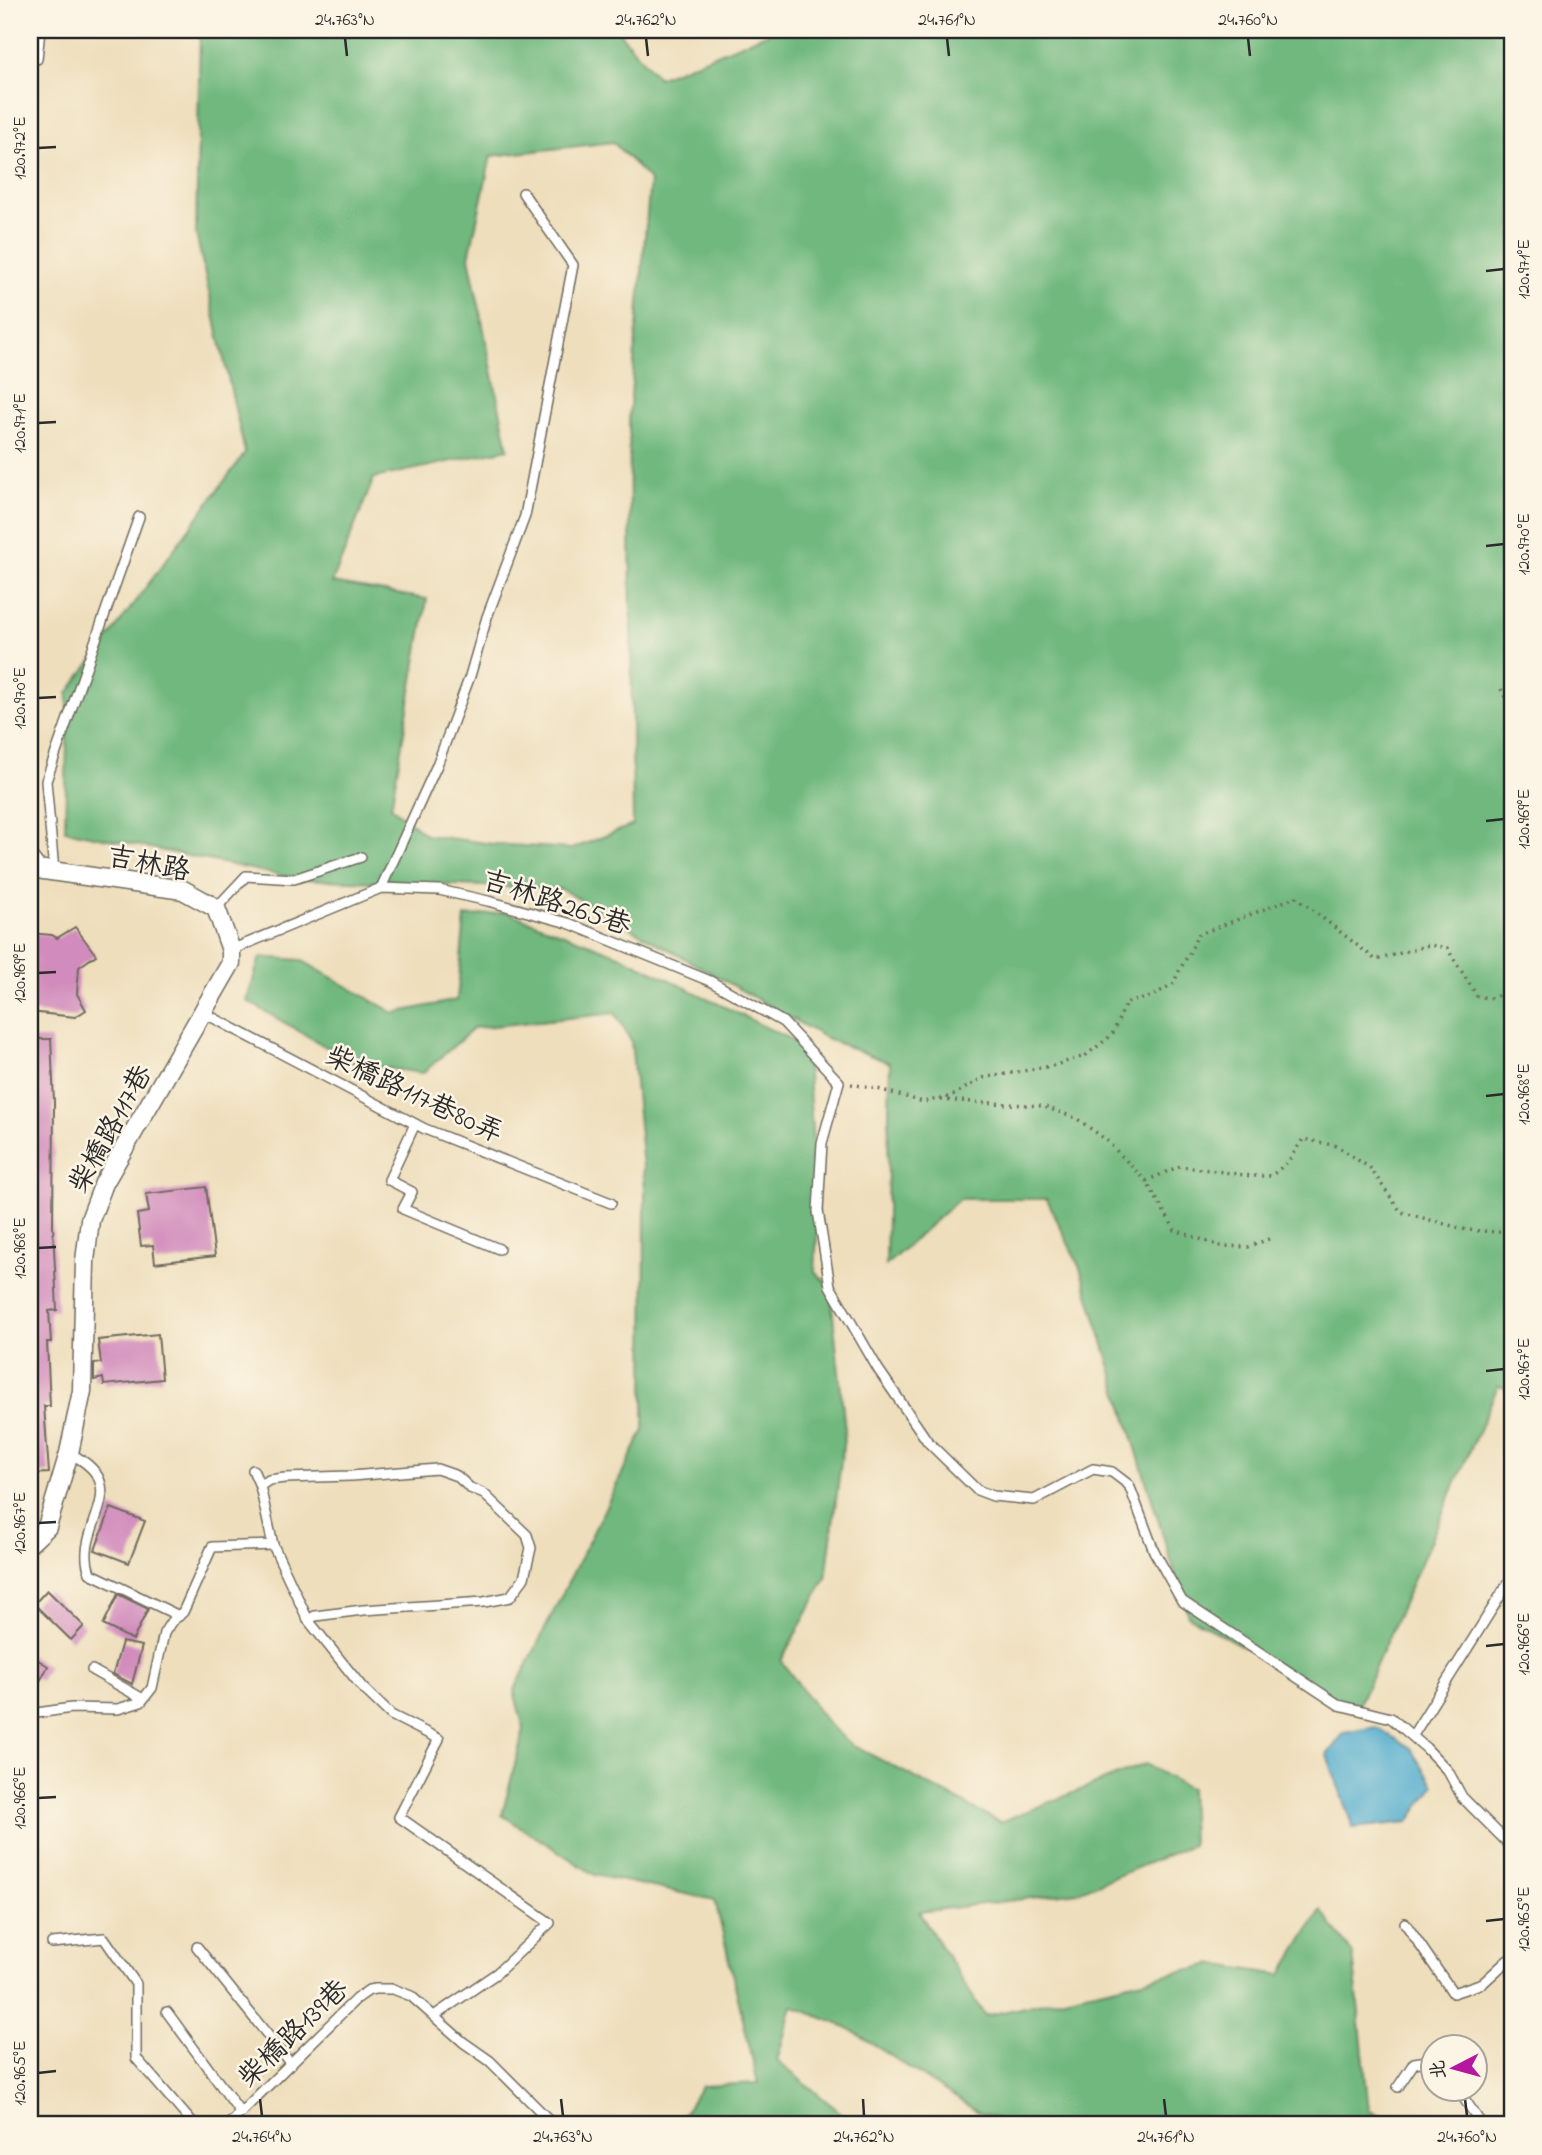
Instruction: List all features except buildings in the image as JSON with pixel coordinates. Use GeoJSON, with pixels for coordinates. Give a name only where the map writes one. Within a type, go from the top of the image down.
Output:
{"type":"FeatureCollection","features":[{"type":"Feature","properties":{"kind":"street","name":"吉林路"},"geometry":{"type":"LineString","coordinates":[[30,860],[37,869],[183,890],[216,908],[231,950]]}},
{"type":"Feature","properties":{"kind":"street","name":"柴橋路117巷"},"geometry":{"type":"LineString","coordinates":[[30,1544],[47,1527],[69,1453],[82,1391],[85,1261],[90,1220],[104,1183],[231,963],[231,950]]}},
{"type":"Feature","properties":{"kind":"lane"},"geometry":{"type":"LineString","coordinates":[[37,60],[40,30]]}},
{"type":"Feature","properties":{"kind":"lane"},"geometry":{"type":"LineString","coordinates":[[381,888],[437,765],[470,676],[487,617],[525,516],[573,265],[523,192]]}},
{"type":"Feature","properties":{"kind":"lane"},"geometry":{"type":"LineString","coordinates":[[54,871],[46,781],[139,517]]}},
{"type":"Feature","properties":{"kind":"lane"},"geometry":{"type":"LineString","coordinates":[[216,908],[246,876],[294,879],[361,857]]}},
{"type":"Feature","properties":{"kind":"lane","name":"吉林路265巷"},"geometry":{"type":"LineString","coordinates":[[231,950],[381,888],[439,890],[568,923],[710,981],[783,1022],[839,1082]]}},
{"type":"Feature","properties":{"kind":"lane","name":"柴橋路117巷80弄"},"geometry":{"type":"LineString","coordinates":[[204,1013],[415,1124],[611,1203]]}},
{"type":"Feature","properties":{"kind":"lane"},"geometry":{"type":"LineString","coordinates":[[839,1082],[822,1143],[818,1211],[830,1286],[878,1369],[928,1442],[977,1490],[993,1496],[1034,1500],[1093,1469],[1112,1472],[1129,1485],[1154,1551],[1182,1601],[1339,1705],[1391,1718],[1413,1735],[1448,1771],[1462,1797],[1512,1847]]}},
{"type":"Feature","properties":{"kind":"lane"},"geometry":{"type":"LineString","coordinates":[[415,1124],[390,1180],[412,1192],[403,1209],[499,1249]]}},
{"type":"Feature","properties":{"kind":"lane"},"geometry":{"type":"LineString","coordinates":[[69,1453],[87,1461],[101,1482],[102,1503],[86,1549],[86,1562],[90,1573],[179,1616]]}},
{"type":"Feature","properties":{"kind":"lane"},"geometry":{"type":"LineString","coordinates":[[260,1486],[269,1480],[285,1478],[437,1469],[457,1476],[470,1488],[484,1494],[527,1535],[531,1548],[524,1578],[510,1597],[484,1602],[363,1610],[315,1616],[308,1620]]}},
{"type":"Feature","properties":{"kind":"lane"},"geometry":{"type":"LineString","coordinates":[[253,1470],[260,1486],[273,1545],[308,1620],[362,1687],[391,1715],[439,1739],[399,1817],[550,1923],[497,1973],[434,2016]]}},
{"type":"Feature","properties":{"kind":"lane"},"geometry":{"type":"LineString","coordinates":[[30,1714],[72,1709],[118,1709],[143,1699],[152,1688],[164,1633],[179,1616],[212,1548],[273,1545]]}},
{"type":"Feature","properties":{"kind":"lane"},"geometry":{"type":"LineString","coordinates":[[1413,1735],[1512,1577]]}},
{"type":"Feature","properties":{"kind":"lane"},"geometry":{"type":"LineString","coordinates":[[92,1670],[143,1699]]}},
{"type":"Feature","properties":{"kind":"lane"},"geometry":{"type":"LineString","coordinates":[[1405,1923],[1453,1993],[1483,1983],[1508,1960],[1512,1962]]}},
{"type":"Feature","properties":{"kind":"lane"},"geometry":{"type":"LineString","coordinates":[[52,1943],[104,1938],[136,1984],[136,2058],[194,2125]]}},
{"type":"Feature","properties":{"kind":"lane"},"geometry":{"type":"LineString","coordinates":[[197,1947],[292,2064]]}},
{"type":"Feature","properties":{"kind":"lane","name":"柴橋路139巷"},"geometry":{"type":"LineString","coordinates":[[228,2125],[356,1999],[369,1990],[384,1989],[411,1996],[463,2042],[490,2060],[554,2125]]}},
{"type":"Feature","properties":{"kind":"lane"},"geometry":{"type":"LineString","coordinates":[[167,2012],[241,2113]]}},
{"type":"Feature","properties":{"kind":"lane"},"geometry":{"type":"LineString","coordinates":[[1398,2087],[1414,2063],[1420,2062]]}},
{"type":"Feature","properties":{"kind":"lane"},"geometry":{"type":"LineString","coordinates":[[1466,2102],[1482,2125]]}},
{"type":"Feature","properties":{"kind":"path"},"geometry":{"type":"LineString","coordinates":[[1501,689],[1512,711]]}},
{"type":"Feature","properties":{"kind":"path"},"geometry":{"type":"LineString","coordinates":[[839,1082],[882,1090],[923,1102],[952,1096],[982,1078],[1052,1066],[1085,1056],[1112,1035],[1126,1003],[1152,997],[1174,983],[1179,969],[1191,955],[1197,936],[1296,897],[1376,960],[1429,945],[1447,948],[1477,996],[1489,998],[1512,992]]}},
{"type":"Feature","properties":{"kind":"path"},"geometry":{"type":"LineString","coordinates":[[936,1100],[1042,1106],[1076,1118],[1105,1139],[1146,1181],[1175,1230],[1220,1246],[1248,1247],[1269,1239]]}},
{"type":"Feature","properties":{"kind":"path"},"geometry":{"type":"LineString","coordinates":[[1146,1181],[1180,1166],[1251,1176],[1270,1175],[1288,1162],[1303,1139],[1337,1146],[1370,1168],[1401,1212],[1467,1230],[1512,1233]]}},
{"type":"Feature","properties":{"kind":"green space"},"geometry":{"type":"Polygon","coordinates":[[[200,30],[617,30],[658,78],[776,30],[1512,30],[1512,1390],[1498,1386],[1357,1709],[1188,1616],[1080,1268],[1047,1199],[959,1199],[886,1265],[890,1063],[828,1039],[561,889],[298,879],[65,830],[68,693],[245,453],[196,234],[200,30]],[[613,142],[491,156],[469,257],[508,449],[374,478],[332,583],[427,599],[391,807],[426,835],[493,844],[572,849],[633,825],[629,418],[650,180],[613,142]]]}},
{"type":"Feature","properties":{"kind":"green space"},"geometry":{"type":"Polygon","coordinates":[[[506,912],[619,955],[806,1047],[818,1211],[815,1272],[830,1286],[845,1430],[826,1578],[781,1661],[829,1725],[852,1745],[1000,1822],[1145,1764],[1190,1789],[1192,1845],[1078,1892],[919,1912],[985,2016],[1213,1964],[1281,1975],[1321,1910],[1353,1954],[1369,2111],[1403,2125],[1011,2125],[978,2112],[846,2027],[792,2006],[777,2061],[856,2125],[702,2125],[682,2117],[701,2086],[758,2083],[715,1900],[595,1875],[502,1815],[524,1729],[514,1691],[644,1430],[645,1188],[631,1041],[615,1013],[474,1028],[423,1073],[356,1064],[247,1001],[260,957],[301,960],[394,1013],[457,1000],[465,917],[506,912]]]}},
{"type":"Feature","properties":{"kind":"water"},"geometry":{"type":"Polygon","coordinates":[[[1376,1727],[1410,1748],[1434,1785],[1409,1822],[1353,1828],[1327,1755],[1344,1733],[1376,1727]]]}}]}
